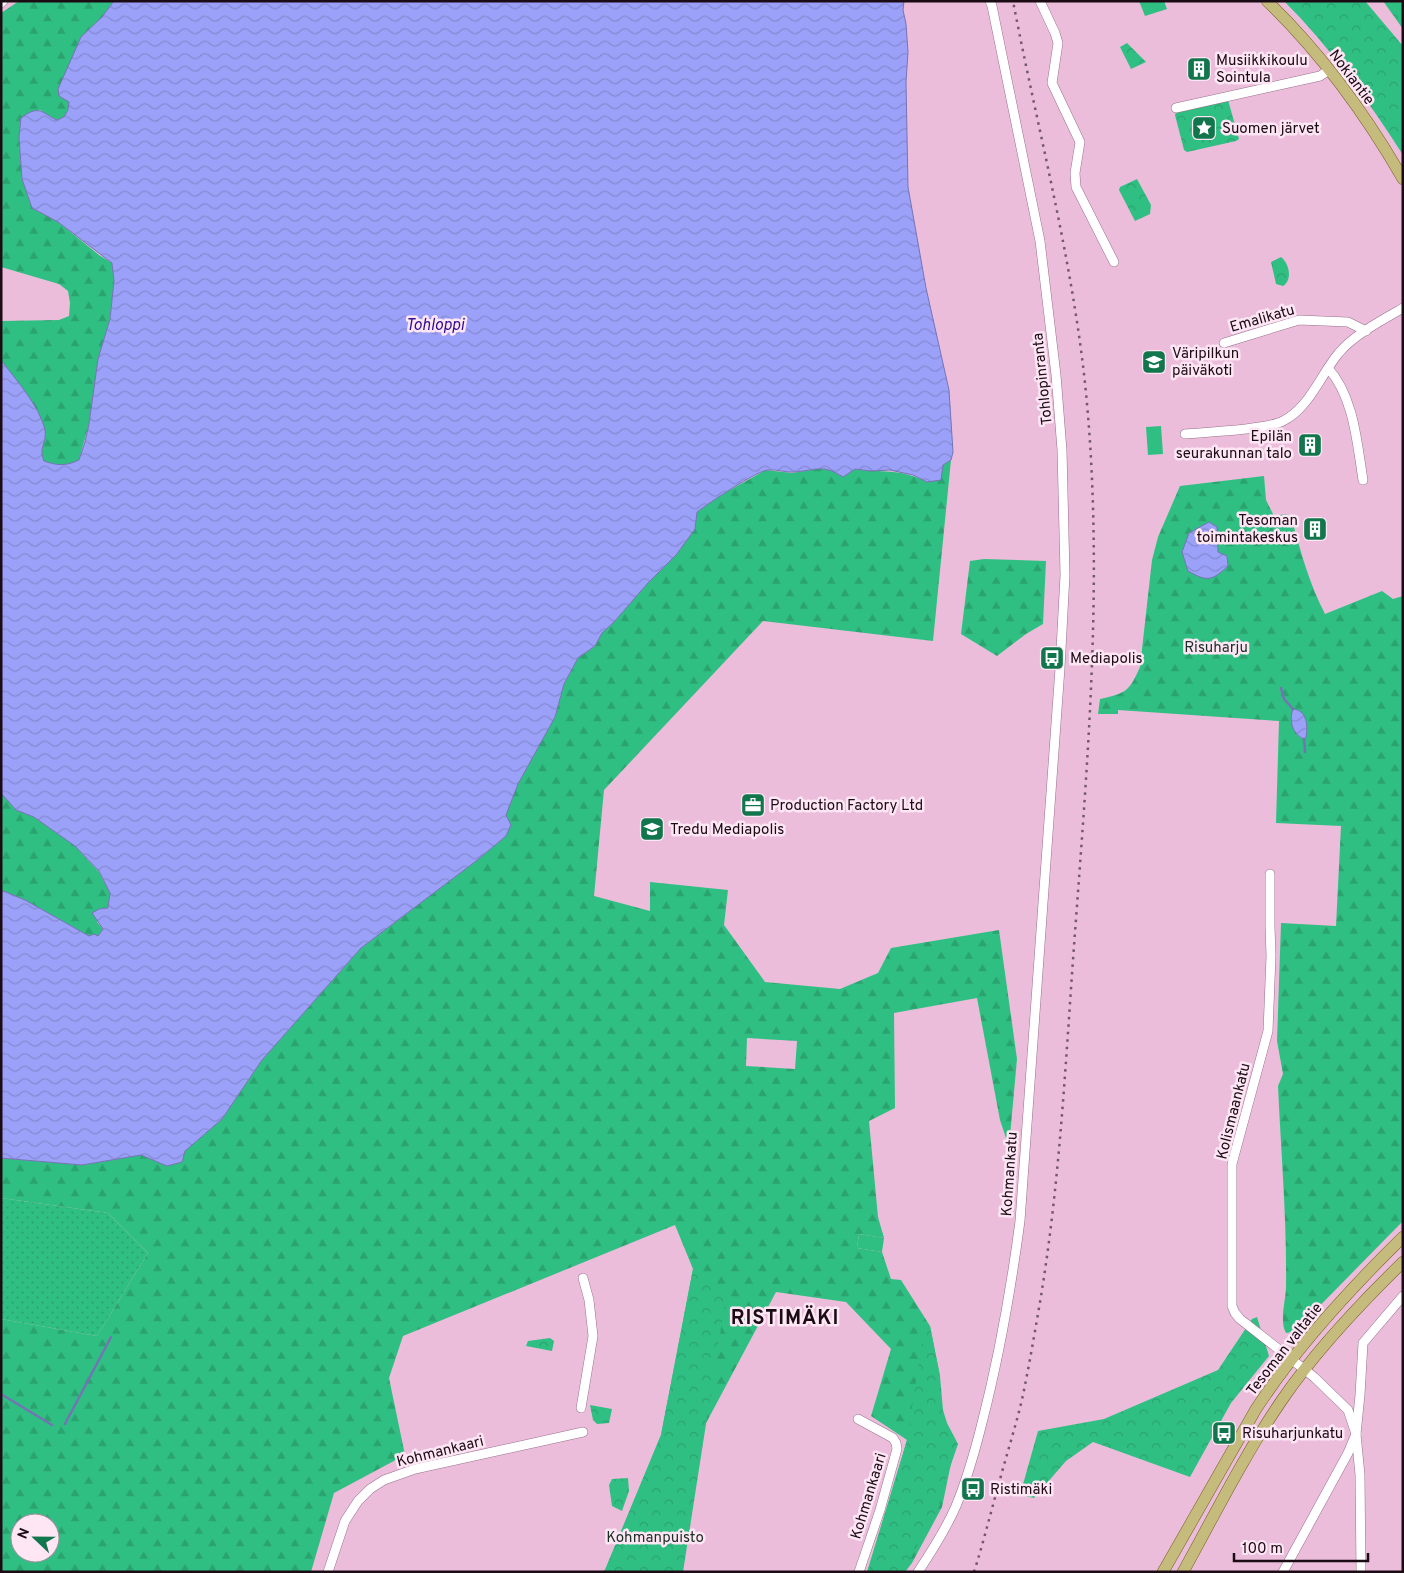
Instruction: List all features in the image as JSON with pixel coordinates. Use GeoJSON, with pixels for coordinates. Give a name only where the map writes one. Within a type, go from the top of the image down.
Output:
{"type":"FeatureCollection","features":[{"type":"Feature","properties":{"kind":"main road","name":"Nokiantie"},"geometry":{"type":"LineString","coordinates":[[1267,1],[1329,70],[1371,128],[1403,179]]}},
{"type":"Feature","properties":{"kind":"main road","name":"Tesoman valtatie"},"geometry":{"type":"LineString","coordinates":[[1163,1572],[1256,1409],[1292,1358],[1344,1298],[1403,1237]]}},
{"type":"Feature","properties":{"kind":"main road","name":"Tesoman valtatie"},"geometry":{"type":"LineString","coordinates":[[1183,1572],[1283,1398],[1337,1332],[1403,1262]]}},
{"type":"Feature","properties":{"kind":"street","name":"Tohlopinranta"},"geometry":{"type":"LineString","coordinates":[[990,1],[1040,241],[1056,375],[1063,458],[1064,575],[1060,668],[1053,760]]}},
{"type":"Feature","properties":{"kind":"street"},"geometry":{"type":"LineString","coordinates":[[1040,1],[1058,43],[1052,83],[1080,142],[1075,173],[1076,186],[1114,262]]}},
{"type":"Feature","properties":{"kind":"street"},"geometry":{"type":"LineString","coordinates":[[1176,108],[1320,76],[1329,70]]}},
{"type":"Feature","properties":{"kind":"street"},"geometry":{"type":"LineString","coordinates":[[1185,434],[1261,427],[1282,422],[1308,399],[1328,368],[1344,348],[1366,331],[1403,308]]}},
{"type":"Feature","properties":{"kind":"street","name":"Emalikatu"},"geometry":{"type":"LineString","coordinates":[[1224,343],[1298,320],[1348,322],[1366,331]]}},
{"type":"Feature","properties":{"kind":"street"},"geometry":{"type":"LineString","coordinates":[[1328,368],[1339,383],[1347,402],[1355,431],[1363,480]]}},
{"type":"Feature","properties":{"kind":"street","name":"Kohmankatu"},"geometry":{"type":"LineString","coordinates":[[918,1572],[956,1507],[970,1465],[992,1382],[1014,1268],[1020,1222],[1053,760]]}},
{"type":"Feature","properties":{"kind":"street","name":"Kolismaankatu"},"geometry":{"type":"LineString","coordinates":[[1270,874],[1271,956],[1268,1032],[1232,1164],[1232,1306],[1233,1311],[1240,1319],[1292,1358],[1348,1410],[1356,1434]]}},
{"type":"Feature","properties":{"kind":"street"},"geometry":{"type":"LineString","coordinates":[[581,1408],[593,1336],[589,1300],[583,1278]]}},
{"type":"Feature","properties":{"kind":"street"},"geometry":{"type":"LineString","coordinates":[[1361,1572],[1360,1475],[1356,1434],[1363,1343],[1403,1296]]}},
{"type":"Feature","properties":{"kind":"street","name":"Kohmankaari"},"geometry":{"type":"LineString","coordinates":[[858,1419],[893,1438],[897,1449],[880,1510],[859,1572]]}},
{"type":"Feature","properties":{"kind":"street","name":"Kohmankaari"},"geometry":{"type":"LineString","coordinates":[[328,1572],[345,1521],[358,1502],[384,1480],[415,1469],[583,1432]]}},
{"type":"Feature","properties":{"kind":"street"},"geometry":{"type":"LineString","coordinates":[[1283,1572],[1348,1453],[1356,1434]]}},
{"type":"Feature","properties":{"kind":"green space"},"geometry":{"type":"Polygon","coordinates":[[[19,1],[114,1],[102,17],[81,37],[59,96],[69,102],[68,110],[64,117],[56,120],[40,110],[21,118],[19,137],[22,179],[32,208],[58,222],[112,263],[114,281],[110,319],[98,359],[89,424],[79,460],[66,464],[54,464],[44,461],[41,454],[45,430],[37,410],[1,360],[1,321],[59,320],[69,316],[70,303],[68,291],[59,284],[1,267],[1,13],[19,1]]]}},
{"type":"Feature","properties":{"kind":"green space"},"geometry":{"type":"Polygon","coordinates":[[[1139,1],[1164,1],[1167,9],[1145,16],[1139,1]]]}},
{"type":"Feature","properties":{"kind":"green space"},"geometry":{"type":"Polygon","coordinates":[[[1284,1],[1365,1],[1403,46],[1403,155],[1348,75],[1284,1]]]}},
{"type":"Feature","properties":{"kind":"green space"},"geometry":{"type":"Polygon","coordinates":[[[1383,1],[1403,1],[1403,29],[1383,1]]]}},
{"type":"Feature","properties":{"kind":"green space"},"geometry":{"type":"Polygon","coordinates":[[[1127,43],[1146,62],[1131,69],[1120,47],[1127,43]]]}},
{"type":"Feature","properties":{"kind":"green space"},"geometry":{"type":"Polygon","coordinates":[[[1228,100],[1239,139],[1187,152],[1184,150],[1175,115],[1176,112],[1228,100]]]}},
{"type":"Feature","properties":{"kind":"green space"},"geometry":{"type":"Polygon","coordinates":[[[1137,179],[1151,205],[1150,214],[1135,221],[1119,190],[1120,187],[1137,179]]]}},
{"type":"Feature","properties":{"kind":"green space"},"geometry":{"type":"Polygon","coordinates":[[[1281,257],[1286,263],[1289,272],[1288,280],[1283,286],[1276,284],[1271,262],[1281,257]]]}},
{"type":"Feature","properties":{"kind":"green space"},"geometry":{"type":"Polygon","coordinates":[[[1161,426],[1163,454],[1148,455],[1146,427],[1161,426]]]}},
{"type":"Feature","properties":{"kind":"green space"},"geometry":{"type":"Polygon","coordinates":[[[951,460],[933,641],[763,621],[604,790],[594,896],[650,911],[650,882],[728,890],[724,925],[765,982],[840,989],[878,973],[891,948],[999,930],[1017,1059],[1009,1147],[1000,1120],[977,998],[894,1013],[895,1108],[869,1121],[878,1217],[884,1238],[859,1234],[857,1248],[882,1252],[891,1279],[901,1280],[930,1326],[940,1376],[939,1409],[955,1444],[942,1507],[912,1563],[905,1572],[869,1572],[907,1440],[871,1416],[891,1349],[846,1302],[776,1292],[705,1425],[682,1572],[603,1572],[661,1435],[693,1269],[675,1225],[403,1336],[389,1378],[405,1455],[334,1493],[311,1572],[1,1572],[1,1319],[97,1336],[148,1253],[108,1213],[1,1198],[1,1158],[82,1165],[141,1155],[167,1166],[182,1162],[185,1151],[222,1119],[262,1060],[361,948],[506,836],[505,815],[518,784],[555,717],[564,684],[578,658],[595,646],[602,633],[676,555],[695,529],[697,512],[719,496],[766,470],[792,473],[822,468],[833,471],[843,477],[855,469],[899,473],[927,482],[943,465],[951,460]],[[747,1038],[746,1066],[795,1069],[797,1041],[747,1038]]]}},
{"type":"Feature","properties":{"kind":"green space","name":"Risuharju"},"geometry":{"type":"Polygon","coordinates":[[[1264,476],[1266,500],[1274,516],[1286,514],[1291,516],[1301,554],[1325,614],[1382,591],[1393,599],[1403,596],[1403,1221],[1300,1326],[1292,1332],[1286,1333],[1283,1316],[1286,1287],[1286,1237],[1278,1086],[1283,1074],[1277,1041],[1281,923],[1336,926],[1341,826],[1276,823],[1279,721],[1118,710],[1118,714],[1098,714],[1100,699],[1126,690],[1133,682],[1140,667],[1152,560],[1158,537],[1180,486],[1264,476]],[[1217,541],[1182,552],[1218,552],[1217,541]],[[1291,718],[1297,734],[1301,738],[1306,737],[1306,721],[1291,718]]]}},
{"type":"Feature","properties":{"kind":"green space"},"geometry":{"type":"Polygon","coordinates":[[[984,559],[1046,561],[1043,624],[997,656],[961,634],[970,561],[984,559]]]}},
{"type":"Feature","properties":{"kind":"green space"},"geometry":{"type":"Polygon","coordinates":[[[1,793],[16,810],[34,817],[75,846],[99,872],[110,893],[108,908],[99,909],[97,922],[103,929],[98,936],[89,936],[25,900],[1,890],[1,793]]]}},
{"type":"Feature","properties":{"kind":"green space"},"geometry":{"type":"Polygon","coordinates":[[[1,1198],[108,1213],[148,1253],[97,1336],[1,1319],[1,1198]]]}},
{"type":"Feature","properties":{"kind":"green space"},"geometry":{"type":"Polygon","coordinates":[[[859,1234],[884,1238],[882,1252],[857,1248],[859,1234]]]}},
{"type":"Feature","properties":{"kind":"green space","name":"Kohmanpuisto"},"geometry":{"type":"Polygon","coordinates":[[[693,1269],[727,1289],[683,1572],[600,1572],[605,1570],[661,1435],[693,1269]]]}},
{"type":"Feature","properties":{"kind":"green space"},"geometry":{"type":"Polygon","coordinates":[[[1257,1317],[1269,1356],[1231,1403],[1190,1477],[1093,1442],[1066,1461],[1034,1498],[1020,1495],[1038,1431],[1104,1419],[1218,1370],[1252,1319],[1257,1317]]]}},
{"type":"Feature","properties":{"kind":"green space"},"geometry":{"type":"Polygon","coordinates":[[[930,1326],[940,1376],[943,1410],[947,1423],[958,1444],[943,1488],[940,1505],[903,1572],[867,1572],[907,1440],[924,1329],[930,1326]]]}},
{"type":"Feature","properties":{"kind":"green space"},"geometry":{"type":"Polygon","coordinates":[[[550,1338],[554,1341],[552,1351],[526,1346],[528,1341],[550,1338]]]}},
{"type":"Feature","properties":{"kind":"green space"},"geometry":{"type":"Polygon","coordinates":[[[590,1405],[612,1409],[609,1423],[597,1424],[593,1420],[590,1405]]]}},
{"type":"Feature","properties":{"kind":"green space"},"geometry":{"type":"Polygon","coordinates":[[[628,1478],[629,1491],[622,1511],[612,1506],[609,1485],[612,1479],[628,1478]]]}},
{"type":"Feature","properties":{"kind":"water","name":"Tohloppi"},"geometry":{"type":"Polygon","coordinates":[[[114,1],[904,1],[903,10],[908,52],[906,82],[908,187],[926,288],[949,390],[953,452],[951,460],[943,465],[941,480],[927,482],[913,475],[890,470],[871,471],[855,469],[843,477],[825,469],[792,472],[768,470],[743,481],[697,512],[695,529],[676,555],[602,633],[595,646],[578,658],[564,684],[555,717],[518,784],[506,815],[511,825],[506,836],[361,948],[262,1060],[222,1119],[185,1151],[182,1162],[167,1166],[141,1155],[82,1165],[1,1158],[1,890],[25,900],[89,936],[94,934],[98,936],[103,929],[92,913],[99,909],[108,908],[110,893],[99,871],[75,846],[34,817],[16,810],[1,793],[1,360],[38,411],[45,430],[42,452],[44,461],[62,465],[79,460],[89,424],[98,359],[110,319],[114,281],[112,263],[58,222],[32,208],[22,179],[19,137],[21,118],[31,112],[39,111],[56,120],[64,117],[68,110],[69,102],[59,96],[58,89],[81,37],[102,17],[114,1]]]}},
{"type":"Feature","properties":{"kind":"water"},"geometry":{"type":"Polygon","coordinates":[[[1209,522],[1217,527],[1218,552],[1227,556],[1228,566],[1218,575],[1205,578],[1188,571],[1182,552],[1189,533],[1209,522]]]}},
{"type":"Feature","properties":{"kind":"water"},"geometry":{"type":"Polygon","coordinates":[[[1293,709],[1298,710],[1304,715],[1307,733],[1304,739],[1297,734],[1292,726],[1293,709]]]}},
{"type":"Feature","properties":{"kind":"waterway"},"geometry":{"type":"LineString","coordinates":[[1281,688],[1284,699],[1293,709]]}},
{"type":"Feature","properties":{"kind":"waterway"},"geometry":{"type":"LineString","coordinates":[[1304,739],[1305,752]]}},
{"type":"Feature","properties":{"kind":"waterway"},"geometry":{"type":"LineString","coordinates":[[65,1424],[111,1337]]}},
{"type":"Feature","properties":{"kind":"waterway"},"geometry":{"type":"LineString","coordinates":[[1,1394],[52,1425]]}},
{"type":"Feature","properties":{"kind":"railway"},"geometry":{"type":"LineString","coordinates":[[974,1572],[1023,1395],[1053,1212],[1066,1065],[1085,788],[1094,591],[1091,459],[1080,344],[1064,246],[1013,1]]}},
{"type":"Feature","properties":{"kind":"place","name":"Musiikkikoulu Sointula"},"geometry":{"type":"Point","coordinates":[1199,69]}},
{"type":"Feature","properties":{"kind":"place","name":"Suomen järvet"},"geometry":{"type":"Point","coordinates":[1204,128]}},
{"type":"Feature","properties":{"kind":"place","name":"Väripilkun päiväkoti"},"geometry":{"type":"Point","coordinates":[1154,362]}},
{"type":"Feature","properties":{"kind":"place","name":"Epilän seurakunnan talo"},"geometry":{"type":"Point","coordinates":[1310,445]}},
{"type":"Feature","properties":{"kind":"place","name":"Tesoman toimintakeskus"},"geometry":{"type":"Point","coordinates":[1315,529]}},
{"type":"Feature","properties":{"kind":"place","name":"Mediapolis"},"geometry":{"type":"Point","coordinates":[1052,658]}},
{"type":"Feature","properties":{"kind":"place","name":"Production Factory Ltd"},"geometry":{"type":"Point","coordinates":[753,805]}},
{"type":"Feature","properties":{"kind":"place","name":"Tredu Mediapolis"},"geometry":{"type":"Point","coordinates":[652,829]}},
{"type":"Feature","properties":{"kind":"place","name":"Risuharjunkatu"},"geometry":{"type":"Point","coordinates":[1224,1433]}},
{"type":"Feature","properties":{"kind":"place","name":"Ristimäki"},"geometry":{"type":"Point","coordinates":[973,1489]}},
{"type":"Feature","properties":{"kind":"district","name":"RISTIMÄKI"},"geometry":{"type":"Point","coordinates":[785,1317]}}]}
